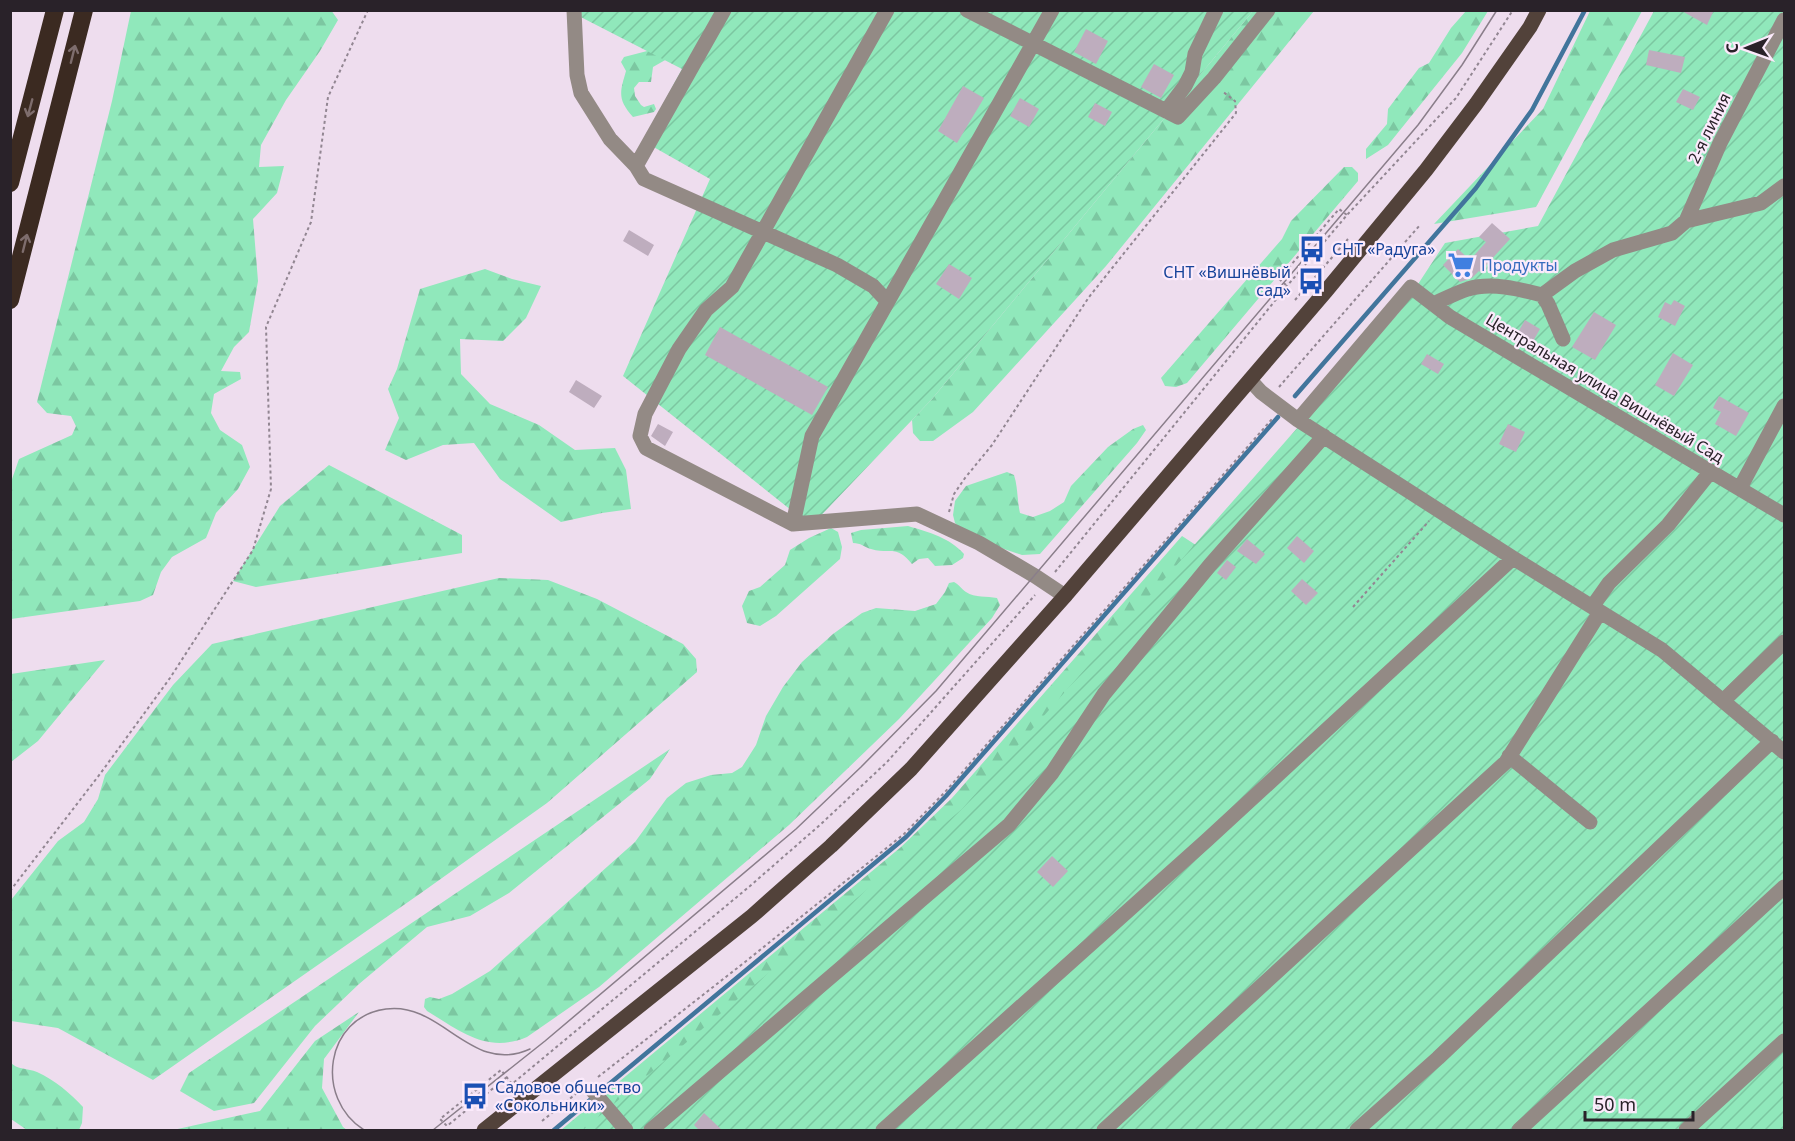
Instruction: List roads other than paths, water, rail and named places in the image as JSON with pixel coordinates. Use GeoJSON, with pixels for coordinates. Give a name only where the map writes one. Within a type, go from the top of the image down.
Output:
{"type":"FeatureCollection","features":[{"type":"Feature","properties":{"kind":"highway"},"geometry":{"type":"LineString","coordinates":[[10,183],[55,10]]}},
{"type":"Feature","properties":{"kind":"highway"},"geometry":{"type":"LineString","coordinates":[[10,300],[84,10]]}},
{"type":"Feature","properties":{"kind":"main road"},"geometry":{"type":"LineString","coordinates":[[484,1131],[752,916],[831,846],[911,769],[1065,596],[1426,170],[1476,104],[1530,27],[1539,10]]}},
{"type":"Feature","properties":{"kind":"street"},"geometry":{"type":"LineString","coordinates":[[574,10],[577,75],[581,93],[610,138],[636,166],[644,179],[669,188],[699,205],[837,265],[873,286],[887,301]]}},
{"type":"Feature","properties":{"kind":"street"},"geometry":{"type":"LineString","coordinates":[[636,166],[724,10]]}},
{"type":"Feature","properties":{"kind":"street"},"geometry":{"type":"LineString","coordinates":[[887,10],[732,287],[706,310],[679,350],[645,414],[640,436],[646,448],[793,524],[917,514],[979,543],[1065,596]]}},
{"type":"Feature","properties":{"kind":"street"},"geometry":{"type":"LineString","coordinates":[[967,10],[1178,117],[1210,82],[1268,10]]}},
{"type":"Feature","properties":{"kind":"street"},"geometry":{"type":"LineString","coordinates":[[793,524],[812,436],[1052,10]]}},
{"type":"Feature","properties":{"kind":"street"},"geometry":{"type":"LineString","coordinates":[[1166,111],[1188,79],[1195,54],[1216,10]]}},
{"type":"Feature","properties":{"kind":"street","name":"2-я линия"},"geometry":{"type":"LineString","coordinates":[[1686,221],[1720,143],[1785,20]]}},
{"type":"Feature","properties":{"kind":"street"},"geometry":{"type":"LineString","coordinates":[[1542,295],[1613,250],[1672,232],[1686,221],[1761,202],[1785,186]]}},
{"type":"Feature","properties":{"kind":"street"},"geometry":{"type":"LineString","coordinates":[[1433,304],[1469,288],[1485,286],[1516,289],[1542,295],[1563,339]]}},
{"type":"Feature","properties":{"kind":"street","name":"Центральная улица Вишнёвый Сад"},"geometry":{"type":"LineString","coordinates":[[1298,420],[1411,287],[1450,316],[1785,515]]}},
{"type":"Feature","properties":{"kind":"street"},"geometry":{"type":"LineString","coordinates":[[1250,380],[1298,420],[1513,558],[1662,650],[1785,752]]}},
{"type":"Feature","properties":{"kind":"street"},"geometry":{"type":"LineString","coordinates":[[1740,488],[1785,406]]}},
{"type":"Feature","properties":{"kind":"street"},"geometry":{"type":"LineString","coordinates":[[651,1131],[1009,825],[1052,773],[1104,694],[1210,565],[1323,436]]}},
{"type":"Feature","properties":{"kind":"street"},"geometry":{"type":"LineString","coordinates":[[1104,1131],[1506,762],[1596,610],[1609,583],[1668,525],[1711,471]]}},
{"type":"Feature","properties":{"kind":"street"},"geometry":{"type":"LineString","coordinates":[[883,1131],[1207,840],[1513,558]]}},
{"type":"Feature","properties":{"kind":"street"},"geometry":{"type":"LineString","coordinates":[[1723,701],[1785,642]]}},
{"type":"Feature","properties":{"kind":"street"},"geometry":{"type":"LineString","coordinates":[[1357,1131],[1438,1058],[1772,741]]}},
{"type":"Feature","properties":{"kind":"street"},"geometry":{"type":"LineString","coordinates":[[1509,756],[1590,822]]}},
{"type":"Feature","properties":{"kind":"street"},"geometry":{"type":"LineString","coordinates":[[1519,1131],[1785,887]]}},
{"type":"Feature","properties":{"kind":"street"},"geometry":{"type":"LineString","coordinates":[[1686,1131],[1785,1041]]}},
{"type":"Feature","properties":{"kind":"street"},"geometry":{"type":"LineString","coordinates":[[589,1087],[626,1131]]}},
{"type":"Feature","properties":{"kind":"waterway"},"geometry":{"type":"LineString","coordinates":[[1295,396],[1476,188],[1532,110],[1585,10]]}},
{"type":"Feature","properties":{"kind":"waterway"},"geometry":{"type":"LineString","coordinates":[[554,1130],[906,837],[946,796],[1278,417]]}},
{"type":"Feature","properties":{"kind":"tram line"},"geometry":{"type":"LineString","coordinates":[[433,1130],[545,1041],[796,829],[936,691],[1418,125],[1462,65],[1497,10]]}},
{"type":"Feature","properties":{"kind":"tram line"},"geometry":{"type":"LineString","coordinates":[[364,1130],[348,1116],[338,1099],[333,1080],[333,1061],[339,1042],[350,1027],[365,1015],[386,1009],[406,1010],[424,1016],[473,1046],[490,1053],[509,1055],[530,1049]]}},
{"type":"Feature","properties":{"kind":"place","name":"СНТ «Радуга»"},"geometry":{"type":"Point","coordinates":[1312,249]}},
{"type":"Feature","properties":{"kind":"place","name":"Продукты"},"geometry":{"type":"Point","coordinates":[1461,265]}},
{"type":"Feature","properties":{"kind":"place","name":"СНТ «Вишнёвый сад»"},"geometry":{"type":"Point","coordinates":[1311,281]}},
{"type":"Feature","properties":{"kind":"place","name":"Садовое общество «Сокольники»"},"geometry":{"type":"Point","coordinates":[475,1096]}}]}
